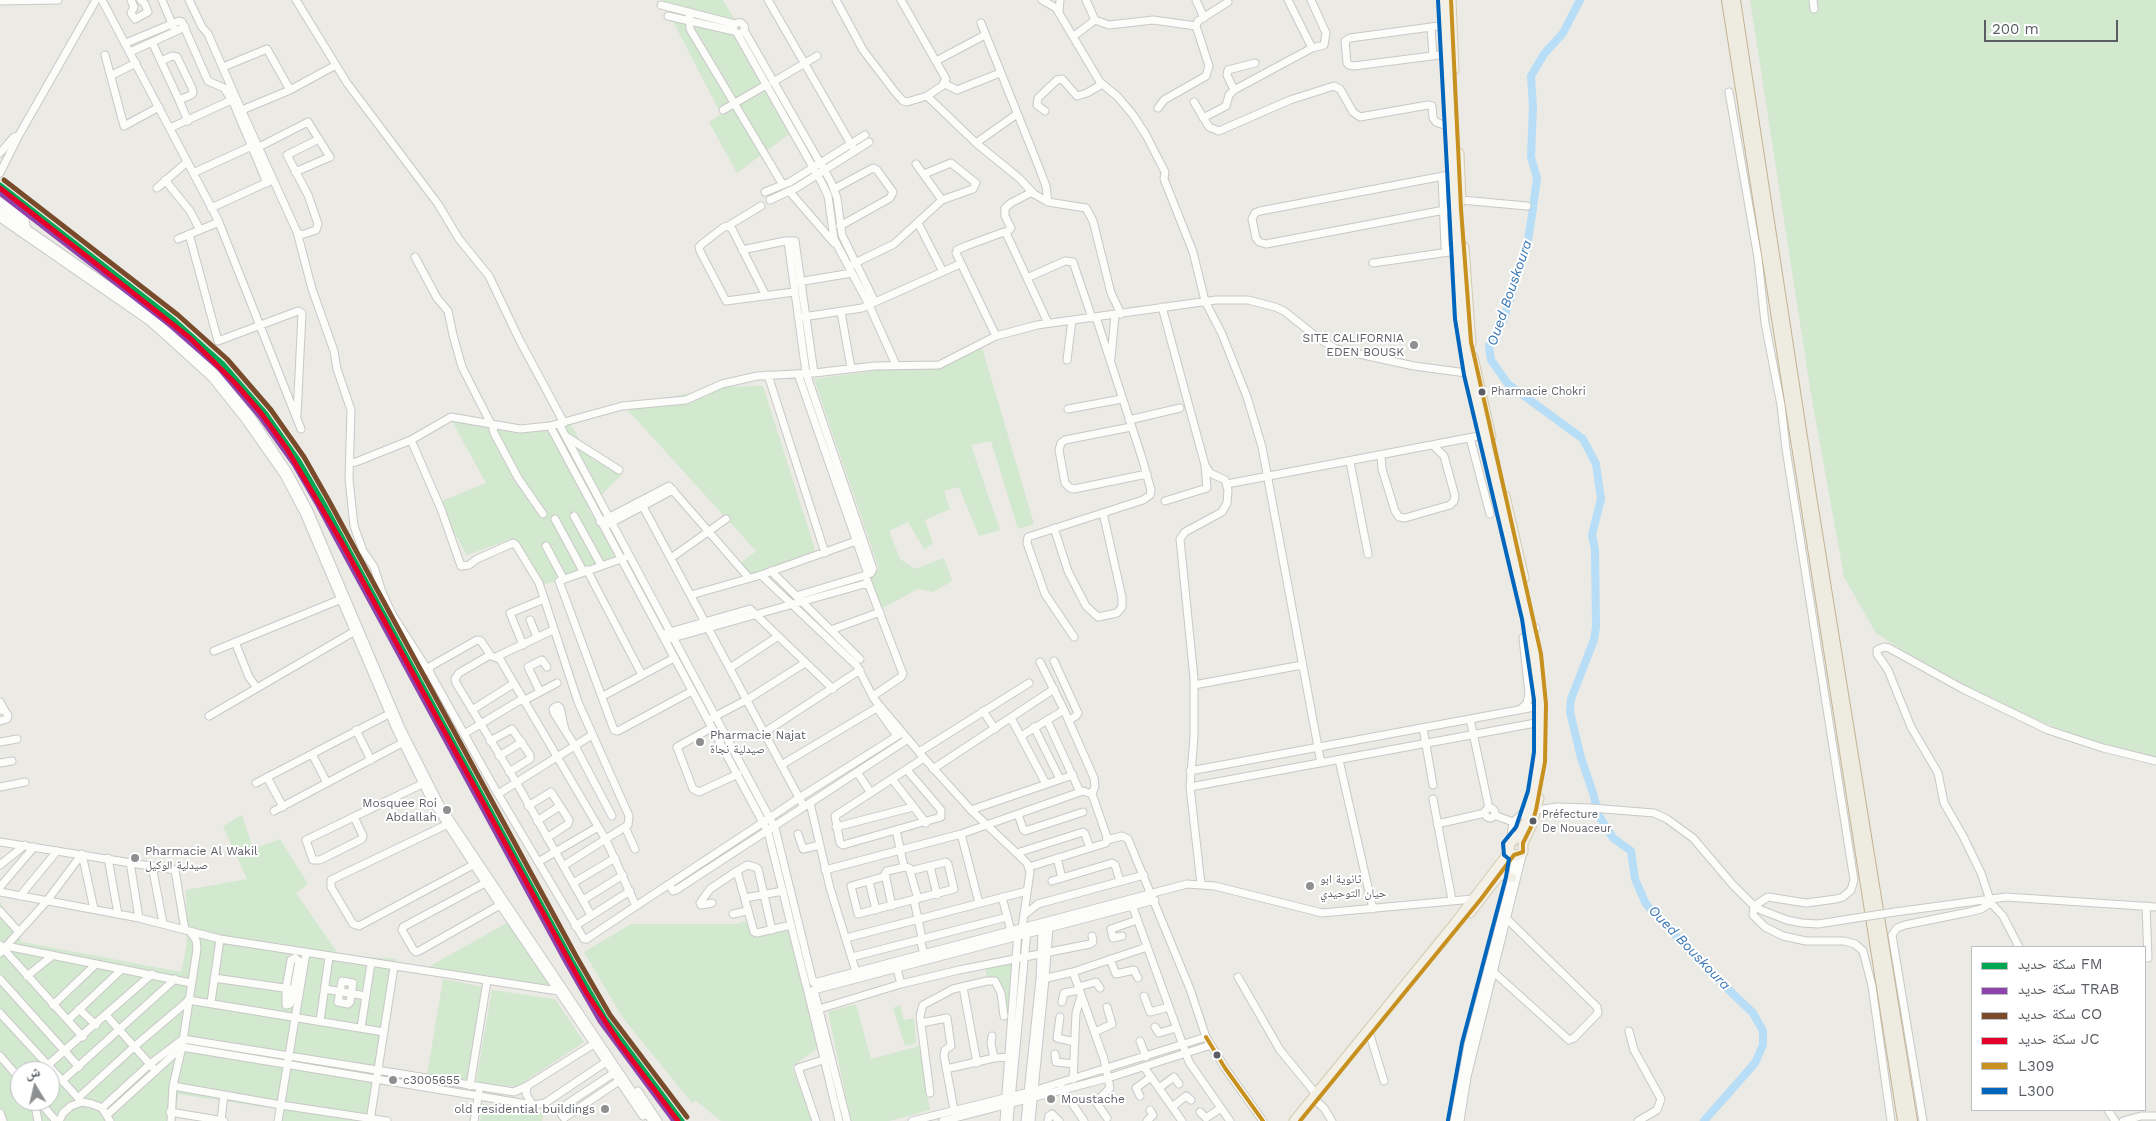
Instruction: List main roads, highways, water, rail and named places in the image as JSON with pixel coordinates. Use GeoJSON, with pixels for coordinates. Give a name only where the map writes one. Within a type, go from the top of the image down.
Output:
{"type":"FeatureCollection","features":[{"type":"Feature","properties":{"kind":"highway"},"geometry":{"type":"LineString","coordinates":[[1727,0],[1903,1121]]}},
{"type":"Feature","properties":{"kind":"highway"},"geometry":{"type":"LineString","coordinates":[[1735,0],[1912,1121]]}},
{"type":"Feature","properties":{"kind":"main road"},"geometry":{"type":"LineString","coordinates":[[1444,0],[1474,374]]}},
{"type":"Feature","properties":{"kind":"main road"},"geometry":{"type":"LineString","coordinates":[[1294,1121],[1370,1035],[1498,876],[1531,827],[1545,762],[1547,733],[1544,682],[1461,318],[1454,252],[1455,208],[1450,58],[1451,0]]}},
{"type":"Feature","properties":{"kind":"main road"},"geometry":{"type":"LineString","coordinates":[[1533,629],[1540,706],[1540,763],[1535,806]]}},
{"type":"Feature","properties":{"kind":"main road"},"geometry":{"type":"LineString","coordinates":[[1300,1121],[1316,1098],[1473,899],[1516,849]]}},
{"type":"Feature","properties":{"kind":"main road"},"geometry":{"type":"LineString","coordinates":[[1498,876],[1505,875],[1512,878]]}},
{"type":"Feature","properties":{"kind":"waterway","name":"Oued Bouskoura"},"geometry":{"type":"LineString","coordinates":[[1580,0],[1563,33],[1544,54],[1531,76],[1533,106],[1531,157],[1537,178],[1532,215],[1527,246],[1503,321],[1489,346],[1491,360],[1508,384],[1583,439],[1596,464],[1601,499],[1592,535],[1595,550],[1596,627],[1594,640],[1571,699],[1570,712],[1581,758],[1599,816],[1613,838],[1631,851],[1635,879],[1646,904],[1708,970],[1753,1013],[1763,1031],[1763,1045],[1755,1063],[1704,1121]]}},
{"type":"Feature","properties":{"kind":"rail line","name":"CO"},"geometry":{"type":"LineString","coordinates":[[4,180],[178,315],[227,359],[271,410],[304,457],[329,501],[576,956],[610,1015],[687,1117]]}},
{"type":"Feature","properties":{"kind":"rail line","name":"FM"},"geometry":{"type":"LineString","coordinates":[[0,185],[174,320],[222,363],[266,414],[299,461],[324,504],[571,959],[605,1018],[682,1121]]}},
{"type":"Feature","properties":{"kind":"rail line","name":"JC"},"geometry":{"type":"LineString","coordinates":[[0,188],[190,338],[235,383],[261,413],[287,449],[342,543],[586,992],[620,1044],[678,1121]]}},
{"type":"Feature","properties":{"kind":"rail line","name":"TRAB"},"geometry":{"type":"LineString","coordinates":[[0,193],[170,325],[218,367],[261,418],[294,464],[319,507],[566,962],[600,1021],[674,1121]]}},
{"type":"Feature","properties":{"kind":"place","name":"SITE CALIFORNIA EDEN BOUSK"},"geometry":{"type":"Point","coordinates":[1414,345]}},
{"type":"Feature","properties":{"kind":"place","name":"Pharmacie Chokri"},"geometry":{"type":"Point","coordinates":[1482,392]}},
{"type":"Feature","properties":{"kind":"place","name":"Pharmacie Najat صيدلية نجاة"},"geometry":{"type":"Point","coordinates":[700,742]}},
{"type":"Feature","properties":{"kind":"place","name":"Mosquee Roi Abdallah"},"geometry":{"type":"Point","coordinates":[447,810]}},
{"type":"Feature","properties":{"kind":"place","name":"Préfecture De Nouaceur"},"geometry":{"type":"Point","coordinates":[1533,821]}},
{"type":"Feature","properties":{"kind":"place","name":"Pharmacie Al Wakil صيدلية الوكيل"},"geometry":{"type":"Point","coordinates":[135,858]}},
{"type":"Feature","properties":{"kind":"place","name":"ثانوية ابو حيان التوحيدي"},"geometry":{"type":"Point","coordinates":[1310,886]}},
{"type":"Feature","properties":{"kind":"place","name":"c3005655"},"geometry":{"type":"Point","coordinates":[393,1080]}},
{"type":"Feature","properties":{"kind":"place","name":"Moustache"},"geometry":{"type":"Point","coordinates":[1051,1099]}},
{"type":"Feature","properties":{"kind":"place","name":"old residential buildings"},"geometry":{"type":"Point","coordinates":[605,1109]}}]}
